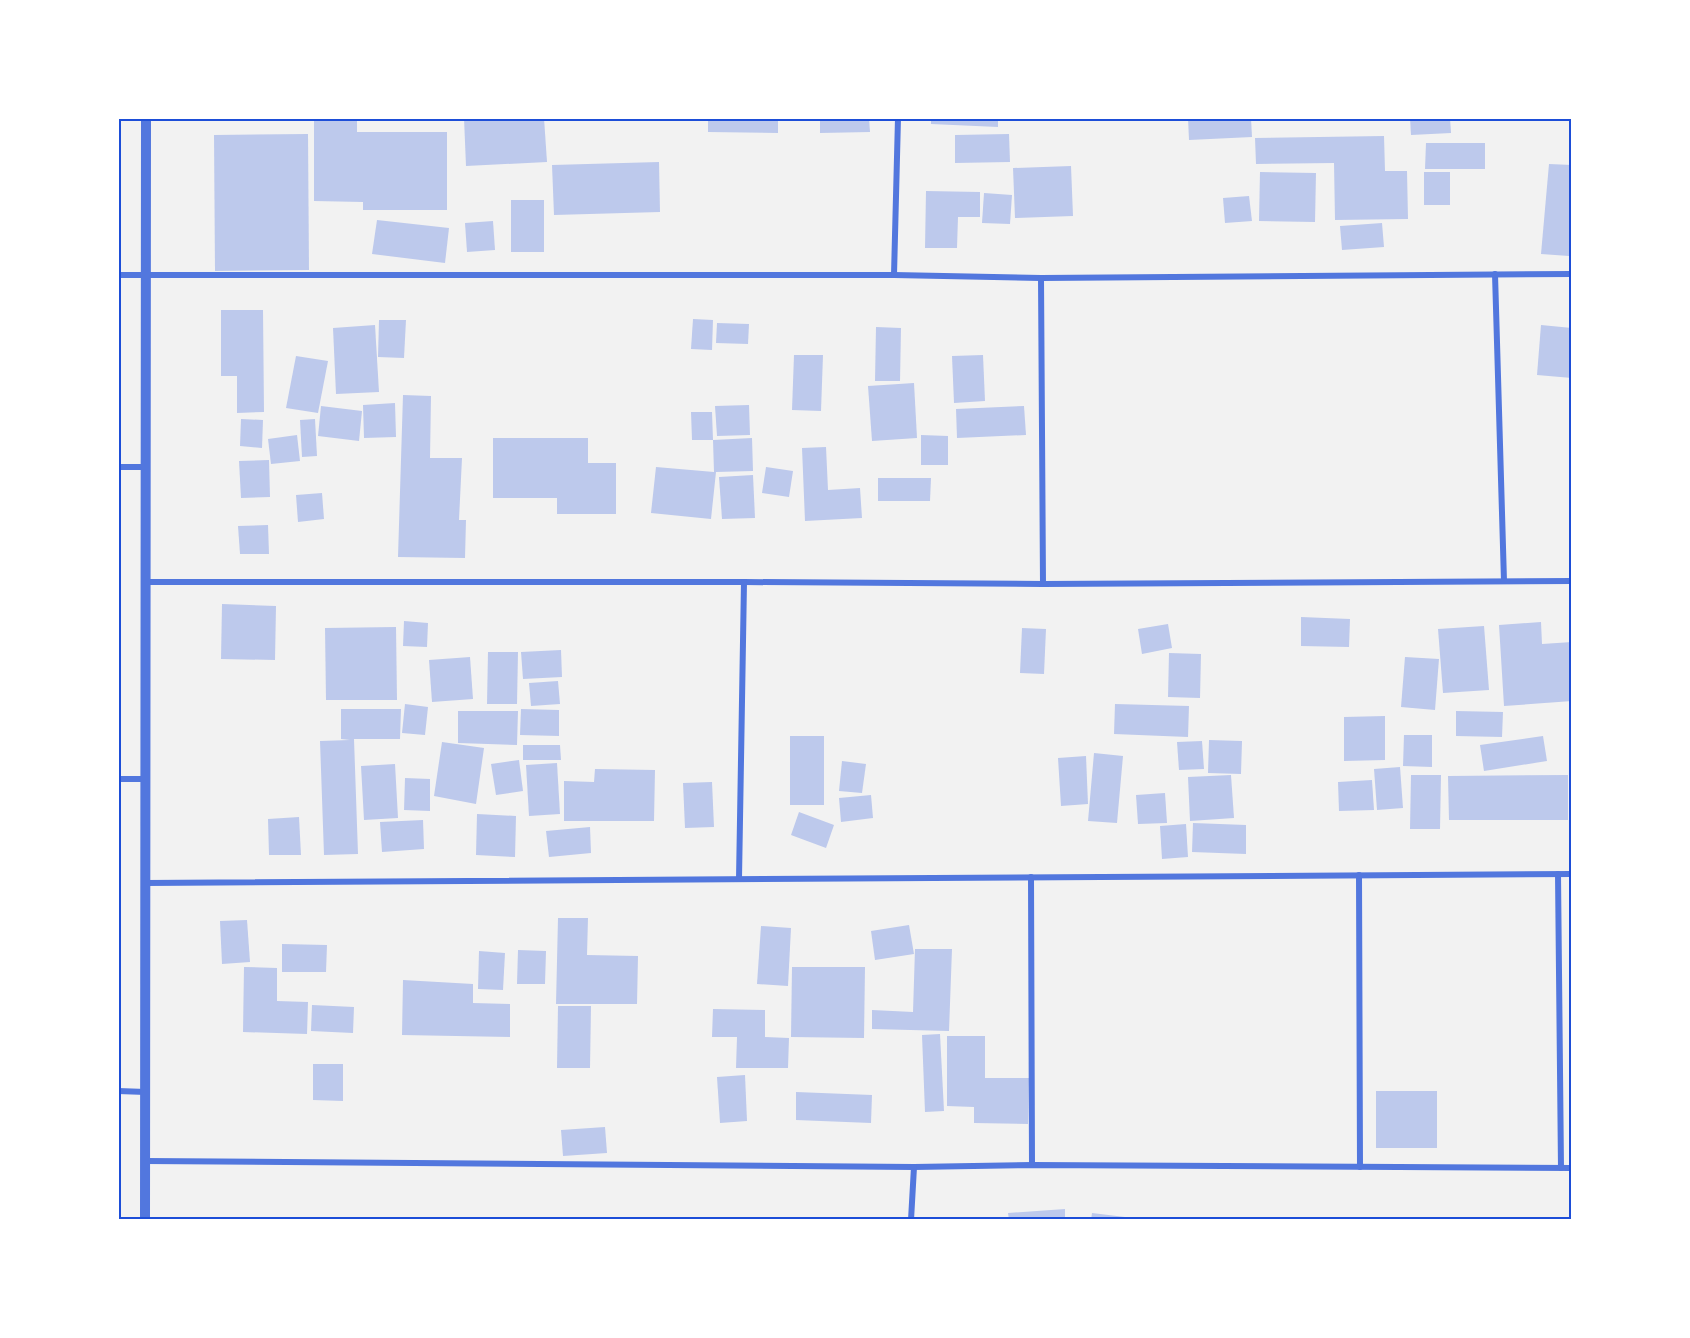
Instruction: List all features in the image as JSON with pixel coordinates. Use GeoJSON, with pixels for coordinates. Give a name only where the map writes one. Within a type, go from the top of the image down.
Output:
{"type":"FeatureCollection","features":[{"type":"Feature","properties":{"kind":"street"},"geometry":{"type":"LineString","coordinates":[[146,118],[146,1220]]}},
{"type":"Feature","properties":{"kind":"street"},"geometry":{"type":"LineString","coordinates":[[894,274],[898,118]]}},
{"type":"Feature","properties":{"kind":"street"},"geometry":{"type":"LineString","coordinates":[[118,276],[894,274],[1041,278],[1572,274]]}},
{"type":"Feature","properties":{"kind":"street"},"geometry":{"type":"LineString","coordinates":[[1496,274],[1504,581]]}},
{"type":"Feature","properties":{"kind":"street"},"geometry":{"type":"LineString","coordinates":[[1041,278],[1044,584]]}},
{"type":"Feature","properties":{"kind":"street"},"geometry":{"type":"LineString","coordinates":[[118,467],[146,467]]}},
{"type":"Feature","properties":{"kind":"street"},"geometry":{"type":"LineString","coordinates":[[146,582],[1044,584],[1572,581]]}},
{"type":"Feature","properties":{"kind":"street"},"geometry":{"type":"LineString","coordinates":[[739,879],[744,582]]}},
{"type":"Feature","properties":{"kind":"street"},"geometry":{"type":"LineString","coordinates":[[118,779],[146,779]]}},
{"type":"Feature","properties":{"kind":"street"},"geometry":{"type":"LineString","coordinates":[[1558,874],[1561,1168]]}},
{"type":"Feature","properties":{"kind":"street"},"geometry":{"type":"LineString","coordinates":[[146,883],[1572,874]]}},
{"type":"Feature","properties":{"kind":"street"},"geometry":{"type":"LineString","coordinates":[[1359,875],[1360,1167]]}},
{"type":"Feature","properties":{"kind":"street"},"geometry":{"type":"LineString","coordinates":[[1031,877],[1032,1165]]}},
{"type":"Feature","properties":{"kind":"street"},"geometry":{"type":"LineString","coordinates":[[118,1091],[146,1092]]}},
{"type":"Feature","properties":{"kind":"street"},"geometry":{"type":"LineString","coordinates":[[145,1161],[914,1167],[1032,1165],[1572,1168]]}},
{"type":"Feature","properties":{"kind":"street"},"geometry":{"type":"LineString","coordinates":[[911,1220],[914,1167]]}},
{"type":"Feature","properties":{"kind":"building"},"geometry":{"type":"Polygon","coordinates":[[[314,118],[357,118],[357,132],[447,132],[447,210],[363,210],[363,202],[314,201],[314,118]]]}},
{"type":"Feature","properties":{"kind":"building"},"geometry":{"type":"Polygon","coordinates":[[[464,118],[544,118],[547,162],[466,166],[464,118]]]}},
{"type":"Feature","properties":{"kind":"building"},"geometry":{"type":"Polygon","coordinates":[[[708,118],[778,118],[778,133],[708,132],[708,118]]]}},
{"type":"Feature","properties":{"kind":"building"},"geometry":{"type":"Polygon","coordinates":[[[820,118],[869,118],[870,132],[820,133],[820,118]]]}},
{"type":"Feature","properties":{"kind":"building"},"geometry":{"type":"Polygon","coordinates":[[[931,118],[998,118],[998,127],[931,124],[931,118]]]}},
{"type":"Feature","properties":{"kind":"building"},"geometry":{"type":"Polygon","coordinates":[[[1188,118],[1251,118],[1252,137],[1189,140],[1188,118]]]}},
{"type":"Feature","properties":{"kind":"building"},"geometry":{"type":"Polygon","coordinates":[[[1410,118],[1450,118],[1451,133],[1411,135],[1410,118]]]}},
{"type":"Feature","properties":{"kind":"building"},"geometry":{"type":"Polygon","coordinates":[[[308,134],[309,270],[215,271],[214,135],[308,134]]]}},
{"type":"Feature","properties":{"kind":"building"},"geometry":{"type":"Polygon","coordinates":[[[1009,134],[1010,162],[955,163],[955,135],[1009,134]]]}},
{"type":"Feature","properties":{"kind":"building"},"geometry":{"type":"Polygon","coordinates":[[[1384,136],[1385,171],[1407,171],[1408,219],[1335,220],[1334,163],[1256,164],[1255,138],[1384,136]]]}},
{"type":"Feature","properties":{"kind":"building"},"geometry":{"type":"Polygon","coordinates":[[[1426,143],[1485,143],[1485,169],[1425,169],[1426,143]]]}},
{"type":"Feature","properties":{"kind":"building"},"geometry":{"type":"Polygon","coordinates":[[[659,162],[660,212],[554,215],[552,165],[659,162]]]}},
{"type":"Feature","properties":{"kind":"building"},"geometry":{"type":"Polygon","coordinates":[[[1549,164],[1572,165],[1572,227],[1569,256],[1541,254],[1549,164]]]}},
{"type":"Feature","properties":{"kind":"building"},"geometry":{"type":"Polygon","coordinates":[[[1071,166],[1073,216],[1015,218],[1013,168],[1071,166]]]}},
{"type":"Feature","properties":{"kind":"building"},"geometry":{"type":"Polygon","coordinates":[[[1260,172],[1316,173],[1315,222],[1259,221],[1260,172]]]}},
{"type":"Feature","properties":{"kind":"building"},"geometry":{"type":"Polygon","coordinates":[[[1424,172],[1450,172],[1450,205],[1424,205],[1424,172]]]}},
{"type":"Feature","properties":{"kind":"building"},"geometry":{"type":"Polygon","coordinates":[[[926,191],[980,192],[980,217],[958,217],[957,248],[925,248],[926,191]]]}},
{"type":"Feature","properties":{"kind":"building"},"geometry":{"type":"Polygon","coordinates":[[[984,193],[1012,195],[1010,224],[982,223],[984,193]]]}},
{"type":"Feature","properties":{"kind":"building"},"geometry":{"type":"Polygon","coordinates":[[[1249,196],[1252,221],[1225,223],[1223,198],[1249,196]]]}},
{"type":"Feature","properties":{"kind":"building"},"geometry":{"type":"Polygon","coordinates":[[[511,200],[544,200],[544,252],[511,252],[511,200]]]}},
{"type":"Feature","properties":{"kind":"building"},"geometry":{"type":"Polygon","coordinates":[[[377,220],[449,228],[445,263],[372,254],[377,220]]]}},
{"type":"Feature","properties":{"kind":"building"},"geometry":{"type":"Polygon","coordinates":[[[493,221],[495,250],[467,252],[465,223],[493,221]]]}},
{"type":"Feature","properties":{"kind":"building"},"geometry":{"type":"Polygon","coordinates":[[[1382,223],[1384,247],[1342,250],[1340,226],[1382,223]]]}},
{"type":"Feature","properties":{"kind":"building"},"geometry":{"type":"Polygon","coordinates":[[[221,310],[263,310],[264,412],[237,413],[237,376],[221,376],[221,310]]]}},
{"type":"Feature","properties":{"kind":"building"},"geometry":{"type":"Polygon","coordinates":[[[693,319],[713,320],[712,350],[691,349],[693,319]]]}},
{"type":"Feature","properties":{"kind":"building"},"geometry":{"type":"Polygon","coordinates":[[[379,320],[406,320],[404,358],[378,357],[379,320]]]}},
{"type":"Feature","properties":{"kind":"building"},"geometry":{"type":"Polygon","coordinates":[[[717,323],[749,324],[748,344],[716,343],[717,323]]]}},
{"type":"Feature","properties":{"kind":"building"},"geometry":{"type":"Polygon","coordinates":[[[375,325],[379,392],[336,394],[333,328],[375,325]]]}},
{"type":"Feature","properties":{"kind":"building"},"geometry":{"type":"Polygon","coordinates":[[[1541,325],[1572,328],[1572,378],[1537,375],[1541,325]]]}},
{"type":"Feature","properties":{"kind":"building"},"geometry":{"type":"Polygon","coordinates":[[[876,327],[901,328],[900,381],[875,381],[876,327]]]}},
{"type":"Feature","properties":{"kind":"building"},"geometry":{"type":"Polygon","coordinates":[[[794,355],[823,355],[821,411],[792,410],[794,355]]]}},
{"type":"Feature","properties":{"kind":"building"},"geometry":{"type":"Polygon","coordinates":[[[983,355],[985,401],[954,403],[952,356],[983,355]]]}},
{"type":"Feature","properties":{"kind":"building"},"geometry":{"type":"Polygon","coordinates":[[[296,356],[328,361],[318,413],[286,408],[296,356]]]}},
{"type":"Feature","properties":{"kind":"building"},"geometry":{"type":"Polygon","coordinates":[[[914,383],[917,438],[872,441],[868,386],[914,383]]]}},
{"type":"Feature","properties":{"kind":"building"},"geometry":{"type":"Polygon","coordinates":[[[403,395],[431,396],[430,458],[462,458],[459,520],[466,520],[465,558],[398,557],[403,395]]]}},
{"type":"Feature","properties":{"kind":"building"},"geometry":{"type":"Polygon","coordinates":[[[395,403],[396,437],[364,438],[363,405],[395,403]]]}},
{"type":"Feature","properties":{"kind":"building"},"geometry":{"type":"Polygon","coordinates":[[[749,405],[750,435],[717,436],[715,406],[749,405]]]}},
{"type":"Feature","properties":{"kind":"building"},"geometry":{"type":"Polygon","coordinates":[[[321,406],[362,411],[359,441],[318,436],[321,406]]]}},
{"type":"Feature","properties":{"kind":"building"},"geometry":{"type":"Polygon","coordinates":[[[1024,406],[1026,435],[957,438],[956,409],[1024,406]]]}},
{"type":"Feature","properties":{"kind":"building"},"geometry":{"type":"Polygon","coordinates":[[[691,412],[712,412],[713,440],[692,440],[691,412]]]}},
{"type":"Feature","properties":{"kind":"building"},"geometry":{"type":"Polygon","coordinates":[[[241,419],[263,420],[262,448],[240,446],[241,419]]]}},
{"type":"Feature","properties":{"kind":"building"},"geometry":{"type":"Polygon","coordinates":[[[315,419],[317,456],[302,457],[300,420],[315,419]]]}},
{"type":"Feature","properties":{"kind":"building"},"geometry":{"type":"Polygon","coordinates":[[[297,435],[300,461],[271,464],[268,439],[297,435]]]}},
{"type":"Feature","properties":{"kind":"building"},"geometry":{"type":"Polygon","coordinates":[[[921,435],[948,436],[948,465],[921,465],[921,435]]]}},
{"type":"Feature","properties":{"kind":"building"},"geometry":{"type":"Polygon","coordinates":[[[493,438],[588,438],[588,463],[616,463],[616,514],[557,514],[557,498],[493,498],[493,438]]]}},
{"type":"Feature","properties":{"kind":"building"},"geometry":{"type":"Polygon","coordinates":[[[752,438],[753,471],[716,472],[711,519],[651,513],[656,467],[714,472],[713,440],[752,438]]]}},
{"type":"Feature","properties":{"kind":"building"},"geometry":{"type":"Polygon","coordinates":[[[826,447],[828,490],[860,488],[862,518],[805,521],[802,448],[826,447]]]}},
{"type":"Feature","properties":{"kind":"building"},"geometry":{"type":"Polygon","coordinates":[[[269,460],[270,497],[241,498],[239,461],[269,460]]]}},
{"type":"Feature","properties":{"kind":"building"},"geometry":{"type":"Polygon","coordinates":[[[766,467],[793,471],[789,497],[762,493],[766,467]]]}},
{"type":"Feature","properties":{"kind":"building"},"geometry":{"type":"Polygon","coordinates":[[[753,475],[755,518],[722,519],[719,477],[753,475]]]}},
{"type":"Feature","properties":{"kind":"building"},"geometry":{"type":"Polygon","coordinates":[[[878,478],[931,478],[930,501],[878,501],[878,478]]]}},
{"type":"Feature","properties":{"kind":"building"},"geometry":{"type":"Polygon","coordinates":[[[322,493],[324,519],[298,522],[296,495],[322,493]]]}},
{"type":"Feature","properties":{"kind":"building"},"geometry":{"type":"Polygon","coordinates":[[[268,525],[269,554],[240,554],[238,526],[268,525]]]}},
{"type":"Feature","properties":{"kind":"building"},"geometry":{"type":"Polygon","coordinates":[[[222,604],[276,606],[275,660],[221,659],[222,604]]]}},
{"type":"Feature","properties":{"kind":"building"},"geometry":{"type":"Polygon","coordinates":[[[1301,617],[1350,619],[1349,647],[1301,646],[1301,617]]]}},
{"type":"Feature","properties":{"kind":"building"},"geometry":{"type":"Polygon","coordinates":[[[404,621],[428,623],[427,647],[403,646],[404,621]]]}},
{"type":"Feature","properties":{"kind":"building"},"geometry":{"type":"Polygon","coordinates":[[[1541,622],[1542,644],[1572,642],[1572,701],[1504,706],[1499,625],[1541,622]]]}},
{"type":"Feature","properties":{"kind":"building"},"geometry":{"type":"Polygon","coordinates":[[[1168,624],[1172,648],[1142,654],[1138,629],[1168,624]]]}},
{"type":"Feature","properties":{"kind":"building"},"geometry":{"type":"Polygon","coordinates":[[[1484,626],[1489,690],[1443,693],[1438,629],[1484,626]]]}},
{"type":"Feature","properties":{"kind":"building"},"geometry":{"type":"Polygon","coordinates":[[[396,627],[397,700],[326,700],[325,628],[396,627]]]}},
{"type":"Feature","properties":{"kind":"building"},"geometry":{"type":"Polygon","coordinates":[[[1022,628],[1046,629],[1044,674],[1020,673],[1022,628]]]}},
{"type":"Feature","properties":{"kind":"building"},"geometry":{"type":"Polygon","coordinates":[[[561,650],[562,677],[523,679],[521,652],[561,650]]]}},
{"type":"Feature","properties":{"kind":"building"},"geometry":{"type":"Polygon","coordinates":[[[488,652],[518,652],[517,704],[487,704],[488,652]]]}},
{"type":"Feature","properties":{"kind":"building"},"geometry":{"type":"Polygon","coordinates":[[[1169,653],[1201,654],[1200,698],[1168,697],[1169,653]]]}},
{"type":"Feature","properties":{"kind":"building"},"geometry":{"type":"Polygon","coordinates":[[[470,657],[473,699],[432,702],[429,660],[470,657]]]}},
{"type":"Feature","properties":{"kind":"building"},"geometry":{"type":"Polygon","coordinates":[[[1405,657],[1439,659],[1435,710],[1401,707],[1405,657]]]}},
{"type":"Feature","properties":{"kind":"building"},"geometry":{"type":"Polygon","coordinates":[[[558,681],[560,704],[531,706],[529,683],[558,681]]]}},
{"type":"Feature","properties":{"kind":"building"},"geometry":{"type":"Polygon","coordinates":[[[405,704],[428,707],[425,735],[402,733],[405,704]]]}},
{"type":"Feature","properties":{"kind":"building"},"geometry":{"type":"Polygon","coordinates":[[[1115,704],[1189,706],[1188,737],[1114,734],[1115,704]]]}},
{"type":"Feature","properties":{"kind":"building"},"geometry":{"type":"Polygon","coordinates":[[[341,709],[401,709],[400,739],[354,739],[358,854],[324,855],[320,741],[350,740],[341,739],[341,709]]]}},
{"type":"Feature","properties":{"kind":"building"},"geometry":{"type":"Polygon","coordinates":[[[521,709],[559,710],[559,736],[520,735],[521,709]]]}},
{"type":"Feature","properties":{"kind":"building"},"geometry":{"type":"Polygon","coordinates":[[[458,711],[518,711],[517,745],[458,743],[458,711]]]}},
{"type":"Feature","properties":{"kind":"building"},"geometry":{"type":"Polygon","coordinates":[[[1456,711],[1503,712],[1502,737],[1456,736],[1456,711]]]}},
{"type":"Feature","properties":{"kind":"building"},"geometry":{"type":"Polygon","coordinates":[[[1385,716],[1385,760],[1344,761],[1344,717],[1385,716]]]}},
{"type":"Feature","properties":{"kind":"building"},"geometry":{"type":"Polygon","coordinates":[[[1404,735],[1432,735],[1432,767],[1403,766],[1404,735]]]}},
{"type":"Feature","properties":{"kind":"building"},"geometry":{"type":"Polygon","coordinates":[[[790,736],[824,736],[824,805],[790,805],[790,736]]]}},
{"type":"Feature","properties":{"kind":"building"},"geometry":{"type":"Polygon","coordinates":[[[1543,736],[1547,761],[1484,771],[1480,745],[1543,736]]]}},
{"type":"Feature","properties":{"kind":"building"},"geometry":{"type":"Polygon","coordinates":[[[1209,740],[1242,741],[1241,774],[1208,773],[1209,740]]]}},
{"type":"Feature","properties":{"kind":"building"},"geometry":{"type":"Polygon","coordinates":[[[1202,741],[1204,769],[1179,770],[1177,742],[1202,741]]]}},
{"type":"Feature","properties":{"kind":"building"},"geometry":{"type":"Polygon","coordinates":[[[442,742],[484,748],[476,804],[434,796],[442,742]]]}},
{"type":"Feature","properties":{"kind":"building"},"geometry":{"type":"Polygon","coordinates":[[[523,745],[560,745],[561,760],[523,760],[523,745]]]}},
{"type":"Feature","properties":{"kind":"building"},"geometry":{"type":"Polygon","coordinates":[[[1094,753],[1123,756],[1117,823],[1088,821],[1094,753]]]}},
{"type":"Feature","properties":{"kind":"building"},"geometry":{"type":"Polygon","coordinates":[[[1086,756],[1088,804],[1061,806],[1058,758],[1086,756]]]}},
{"type":"Feature","properties":{"kind":"building"},"geometry":{"type":"Polygon","coordinates":[[[519,760],[523,791],[496,795],[491,764],[519,760]]]}},
{"type":"Feature","properties":{"kind":"building"},"geometry":{"type":"Polygon","coordinates":[[[842,761],[866,764],[862,793],[839,791],[842,761]]]}},
{"type":"Feature","properties":{"kind":"building"},"geometry":{"type":"Polygon","coordinates":[[[557,763],[560,814],[529,816],[526,765],[557,763]]]}},
{"type":"Feature","properties":{"kind":"building"},"geometry":{"type":"Polygon","coordinates":[[[395,764],[398,818],[364,820],[361,766],[395,764]]]}},
{"type":"Feature","properties":{"kind":"building"},"geometry":{"type":"Polygon","coordinates":[[[1400,767],[1403,808],[1377,810],[1374,769],[1400,767]]]}},
{"type":"Feature","properties":{"kind":"building"},"geometry":{"type":"Polygon","coordinates":[[[595,769],[655,770],[654,821],[564,821],[564,781],[594,782],[595,769]]]}},
{"type":"Feature","properties":{"kind":"building"},"geometry":{"type":"Polygon","coordinates":[[[1231,775],[1234,818],[1190,821],[1188,777],[1231,775]]]}},
{"type":"Feature","properties":{"kind":"building"},"geometry":{"type":"Polygon","coordinates":[[[1411,775],[1441,775],[1440,829],[1410,829],[1411,775]]]}},
{"type":"Feature","properties":{"kind":"building"},"geometry":{"type":"Polygon","coordinates":[[[1568,775],[1568,820],[1449,820],[1448,776],[1568,775]]]}},
{"type":"Feature","properties":{"kind":"building"},"geometry":{"type":"Polygon","coordinates":[[[405,778],[430,779],[430,811],[404,810],[405,778]]]}},
{"type":"Feature","properties":{"kind":"building"},"geometry":{"type":"Polygon","coordinates":[[[1372,780],[1374,810],[1339,811],[1338,782],[1372,780]]]}},
{"type":"Feature","properties":{"kind":"building"},"geometry":{"type":"Polygon","coordinates":[[[712,782],[714,827],[685,828],[683,783],[712,782]]]}},
{"type":"Feature","properties":{"kind":"building"},"geometry":{"type":"Polygon","coordinates":[[[1165,793],[1167,823],[1138,824],[1136,795],[1165,793]]]}},
{"type":"Feature","properties":{"kind":"building"},"geometry":{"type":"Polygon","coordinates":[[[871,795],[873,818],[841,822],[839,798],[871,795]]]}},
{"type":"Feature","properties":{"kind":"building"},"geometry":{"type":"Polygon","coordinates":[[[799,812],[834,825],[826,848],[791,835],[799,812]]]}},
{"type":"Feature","properties":{"kind":"building"},"geometry":{"type":"Polygon","coordinates":[[[477,814],[516,816],[515,857],[476,855],[477,814]]]}},
{"type":"Feature","properties":{"kind":"building"},"geometry":{"type":"Polygon","coordinates":[[[299,817],[301,855],[269,855],[268,819],[299,817]]]}},
{"type":"Feature","properties":{"kind":"building"},"geometry":{"type":"Polygon","coordinates":[[[423,820],[424,849],[382,852],[380,822],[423,820]]]}},
{"type":"Feature","properties":{"kind":"building"},"geometry":{"type":"Polygon","coordinates":[[[1193,823],[1246,825],[1246,854],[1192,852],[1193,823]]]}},
{"type":"Feature","properties":{"kind":"building"},"geometry":{"type":"Polygon","coordinates":[[[1186,824],[1188,857],[1162,859],[1160,826],[1186,824]]]}},
{"type":"Feature","properties":{"kind":"building"},"geometry":{"type":"Polygon","coordinates":[[[590,827],[591,853],[549,857],[546,831],[590,827]]]}},
{"type":"Feature","properties":{"kind":"building"},"geometry":{"type":"Polygon","coordinates":[[[558,918],[588,918],[587,955],[638,956],[637,1004],[556,1004],[558,918]]]}},
{"type":"Feature","properties":{"kind":"building"},"geometry":{"type":"Polygon","coordinates":[[[247,920],[250,962],[222,964],[220,921],[247,920]]]}},
{"type":"Feature","properties":{"kind":"building"},"geometry":{"type":"Polygon","coordinates":[[[909,925],[914,954],[875,960],[871,931],[909,925]]]}},
{"type":"Feature","properties":{"kind":"building"},"geometry":{"type":"Polygon","coordinates":[[[761,926],[791,928],[788,986],[757,984],[761,926]]]}},
{"type":"Feature","properties":{"kind":"building"},"geometry":{"type":"Polygon","coordinates":[[[282,944],[327,945],[326,972],[282,972],[282,944]]]}},
{"type":"Feature","properties":{"kind":"building"},"geometry":{"type":"Polygon","coordinates":[[[915,949],[952,949],[949,1031],[872,1029],[872,1010],[913,1012],[915,949]]]}},
{"type":"Feature","properties":{"kind":"building"},"geometry":{"type":"Polygon","coordinates":[[[518,950],[546,951],[545,984],[517,984],[518,950]]]}},
{"type":"Feature","properties":{"kind":"building"},"geometry":{"type":"Polygon","coordinates":[[[479,951],[505,953],[503,990],[478,989],[479,951]]]}},
{"type":"Feature","properties":{"kind":"building"},"geometry":{"type":"Polygon","coordinates":[[[244,967],[277,968],[277,1001],[308,1002],[307,1034],[243,1032],[244,967]]]}},
{"type":"Feature","properties":{"kind":"building"},"geometry":{"type":"Polygon","coordinates":[[[792,967],[865,967],[864,1038],[791,1037],[792,967]]]}},
{"type":"Feature","properties":{"kind":"building"},"geometry":{"type":"Polygon","coordinates":[[[403,980],[473,984],[473,1003],[510,1004],[510,1037],[402,1035],[403,980]]]}},
{"type":"Feature","properties":{"kind":"building"},"geometry":{"type":"Polygon","coordinates":[[[312,1005],[354,1007],[353,1033],[311,1031],[312,1005]]]}},
{"type":"Feature","properties":{"kind":"building"},"geometry":{"type":"Polygon","coordinates":[[[558,1006],[591,1006],[590,1068],[557,1068],[558,1006]]]}},
{"type":"Feature","properties":{"kind":"building"},"geometry":{"type":"Polygon","coordinates":[[[713,1009],[765,1010],[765,1037],[789,1038],[788,1068],[736,1068],[737,1037],[712,1037],[713,1009]]]}},
{"type":"Feature","properties":{"kind":"building"},"geometry":{"type":"Polygon","coordinates":[[[940,1034],[944,1111],[925,1112],[922,1035],[940,1034]]]}},
{"type":"Feature","properties":{"kind":"building"},"geometry":{"type":"Polygon","coordinates":[[[947,1036],[985,1036],[985,1078],[1029,1078],[1028,1124],[974,1123],[974,1107],[947,1106],[947,1036]]]}},
{"type":"Feature","properties":{"kind":"building"},"geometry":{"type":"Polygon","coordinates":[[[313,1064],[343,1064],[343,1101],[313,1100],[313,1064]]]}},
{"type":"Feature","properties":{"kind":"building"},"geometry":{"type":"Polygon","coordinates":[[[745,1075],[747,1121],[720,1123],[717,1077],[745,1075]]]}},
{"type":"Feature","properties":{"kind":"building"},"geometry":{"type":"Polygon","coordinates":[[[1376,1091],[1437,1091],[1437,1148],[1376,1148],[1376,1091]]]}},
{"type":"Feature","properties":{"kind":"building"},"geometry":{"type":"Polygon","coordinates":[[[796,1092],[872,1095],[871,1123],[796,1120],[796,1092]]]}},
{"type":"Feature","properties":{"kind":"building"},"geometry":{"type":"Polygon","coordinates":[[[605,1127],[607,1153],[563,1156],[561,1130],[605,1127]]]}},
{"type":"Feature","properties":{"kind":"building"},"geometry":{"type":"Polygon","coordinates":[[[1065,1209],[1065,1220],[1009,1220],[1008,1213],[1065,1209]]]}},
{"type":"Feature","properties":{"kind":"building"},"geometry":{"type":"Polygon","coordinates":[[[1092,1213],[1125,1217],[1125,1220],[1091,1220],[1092,1213]]]}}]}
